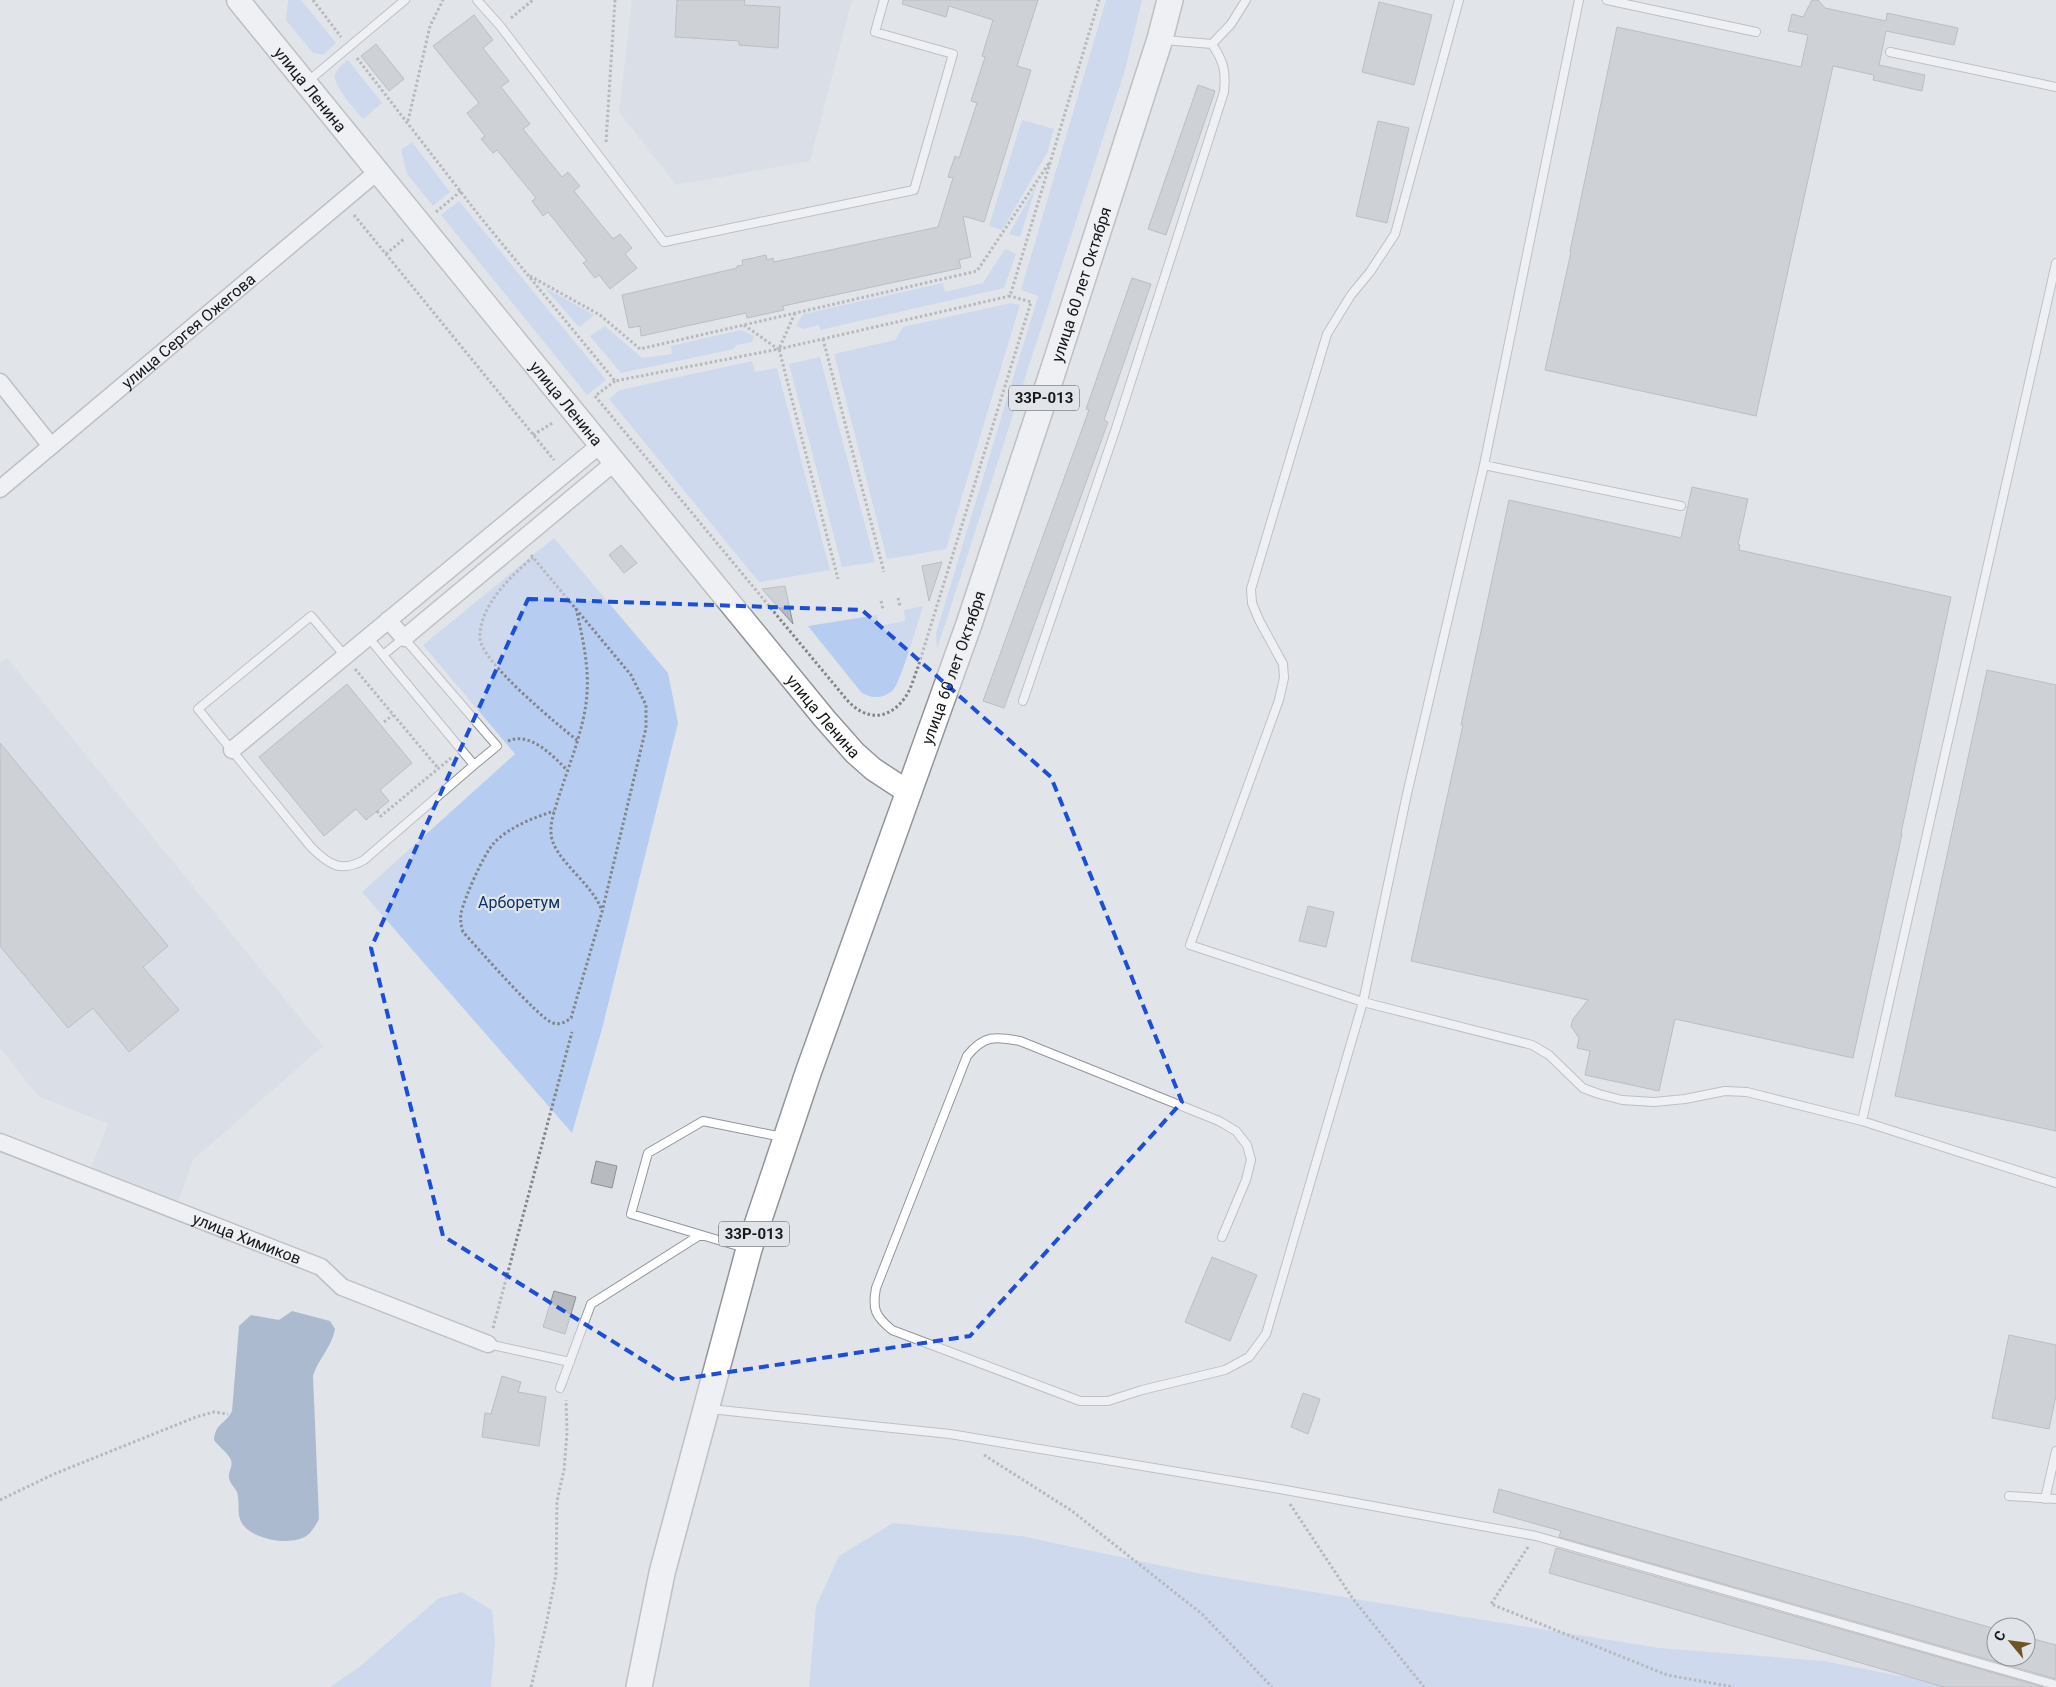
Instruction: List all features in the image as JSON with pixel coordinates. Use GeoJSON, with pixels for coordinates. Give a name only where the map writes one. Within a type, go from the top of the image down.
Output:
{"type":"FeatureCollection","features":[{"type":"Feature","properties":{"kind":"main road","name":"улица Ленина"},"geometry":{"type":"LineString","coordinates":[[238,0],[855,754],[873,769],[908,792]]}},
{"type":"Feature","properties":{"kind":"main road","name":"улица 60 лет Октября"},"geometry":{"type":"LineString","coordinates":[[908,792],[975,606],[1052,374],[1160,39],[1170,0]]}},
{"type":"Feature","properties":{"kind":"main road","name":"33Р-013"},"geometry":{"type":"LineString","coordinates":[[639,1687],[662,1573],[749,1249],[785,1138],[908,792]]}},
{"type":"Feature","properties":{"kind":"street","name":"улица Сергея Ожегова"},"geometry":{"type":"LineString","coordinates":[[0,489],[377,172]]}},
{"type":"Feature","properties":{"kind":"street"},"geometry":{"type":"LineString","coordinates":[[0,382],[51,446]]}},
{"type":"Feature","properties":{"kind":"street"},"geometry":{"type":"LineString","coordinates":[[232,750],[351,660],[368,637],[601,444]]}},
{"type":"Feature","properties":{"kind":"street"},"geometry":{"type":"LineString","coordinates":[[388,620],[404,638],[616,462]]}},
{"type":"Feature","properties":{"kind":"street","name":"улица Химиков"},"geometry":{"type":"LineString","coordinates":[[0,1142],[321,1266],[342,1287],[488,1344]]}},
{"type":"Feature","properties":{"kind":"lane"},"geometry":{"type":"LineString","coordinates":[[477,0],[501,27],[664,242],[914,190],[953,54],[875,32],[884,0]]}},
{"type":"Feature","properties":{"kind":"lane"},"geometry":{"type":"LineString","coordinates":[[1212,44],[1230,24],[1246,0]]}},
{"type":"Feature","properties":{"kind":"lane"},"geometry":{"type":"LineString","coordinates":[[1459,0],[1395,234],[1370,272],[1351,295],[1327,334],[1251,589],[1252,603],[1283,664],[1284,678],[1279,700],[1190,945],[1363,1002],[1532,1045],[1549,1055],[1583,1088],[1614,1098],[1654,1102],[1685,1099],[1725,1091],[1747,1092],[1862,1121],[2056,1182]]}},
{"type":"Feature","properties":{"kind":"lane"},"geometry":{"type":"LineString","coordinates":[[1222,1237],[1246,1180],[1251,1160],[1247,1145],[1236,1131],[1219,1121],[1020,1041],[987,1038],[977,1044],[967,1056],[876,1288],[873,1304],[879,1320],[892,1330],[1080,1401],[1108,1401],[1142,1390],[1225,1370],[1249,1358],[1266,1334],[1363,1002],[1407,794],[1484,466],[1580,0]]}},
{"type":"Feature","properties":{"kind":"lane"},"geometry":{"type":"LineString","coordinates":[[1607,0],[1756,32]]}},
{"type":"Feature","properties":{"kind":"lane"},"geometry":{"type":"LineString","coordinates":[[305,83],[401,1]]}},
{"type":"Feature","properties":{"kind":"lane"},"geometry":{"type":"LineString","coordinates":[[1023,701],[1116,428],[1224,92],[1226,72],[1220,55],[1212,44],[1160,39]]}},
{"type":"Feature","properties":{"kind":"lane"},"geometry":{"type":"LineString","coordinates":[[1890,52],[2056,87]]}},
{"type":"Feature","properties":{"kind":"lane"},"geometry":{"type":"LineString","coordinates":[[1862,1121],[2056,263]]}},
{"type":"Feature","properties":{"kind":"lane"},"geometry":{"type":"LineString","coordinates":[[1484,466],[1681,506]]}},
{"type":"Feature","properties":{"kind":"lane"},"geometry":{"type":"LineString","coordinates":[[351,660],[311,616],[198,709],[311,847],[326,861],[344,867],[364,860],[497,746],[404,638],[383,655]]}},
{"type":"Feature","properties":{"kind":"lane"},"geometry":{"type":"LineString","coordinates":[[368,637],[474,765]]}},
{"type":"Feature","properties":{"kind":"lane"},"geometry":{"type":"LineString","coordinates":[[749,1249],[631,1214],[648,1154],[703,1121],[785,1138]]}},
{"type":"Feature","properties":{"kind":"lane"},"geometry":{"type":"LineString","coordinates":[[560,1388],[591,1304],[700,1235]]}},
{"type":"Feature","properties":{"kind":"lane"},"geometry":{"type":"LineString","coordinates":[[488,1344],[570,1362]]}},
{"type":"Feature","properties":{"kind":"lane"},"geometry":{"type":"LineString","coordinates":[[706,1408],[950,1434],[1280,1489],[1536,1536],[2056,1685]]}},
{"type":"Feature","properties":{"kind":"lane"},"geometry":{"type":"LineString","coordinates":[[2045,1498],[2056,1451]]}},
{"type":"Feature","properties":{"kind":"lane"},"geometry":{"type":"LineString","coordinates":[[2009,1496],[2056,1499]]}},
{"type":"Feature","properties":{"kind":"path"},"geometry":{"type":"LineString","coordinates":[[313,0],[481,218],[615,382]]}},
{"type":"Feature","properties":{"kind":"path"},"geometry":{"type":"LineString","coordinates":[[408,122],[430,26],[443,0]]}},
{"type":"Feature","properties":{"kind":"path"},"geometry":{"type":"LineString","coordinates":[[501,27],[533,0]]}},
{"type":"Feature","properties":{"kind":"path"},"geometry":{"type":"LineString","coordinates":[[605,165],[615,0]]}},
{"type":"Feature","properties":{"kind":"path"},"geometry":{"type":"LineString","coordinates":[[1010,296],[1099,0]]}},
{"type":"Feature","properties":{"kind":"path"},"geometry":{"type":"LineString","coordinates":[[527,274],[600,315],[640,348],[977,271],[1051,160]]}},
{"type":"Feature","properties":{"kind":"path"},"geometry":{"type":"LineString","coordinates":[[343,201],[534,435]]}},
{"type":"Feature","properties":{"kind":"path"},"geometry":{"type":"LineString","coordinates":[[1010,296],[1031,302],[926,644],[910,688],[904,699],[890,711],[876,715],[863,714],[847,700],[595,396],[615,382],[823,338],[1010,296]]}},
{"type":"Feature","properties":{"kind":"path"},"geometry":{"type":"LineString","coordinates":[[795,313],[778,349],[838,579]]}},
{"type":"Feature","properties":{"kind":"path"},"geometry":{"type":"LineString","coordinates":[[743,325],[778,349]]}},
{"type":"Feature","properties":{"kind":"path"},"geometry":{"type":"LineString","coordinates":[[823,338],[884,572]]}},
{"type":"Feature","properties":{"kind":"path"},"geometry":{"type":"LineString","coordinates":[[520,541],[631,675],[646,705],[646,728],[602,912],[571,1018],[560,1024],[545,1019],[463,932],[460,924],[461,914],[468,894],[494,844],[520,825],[535,817],[554,811]]}},
{"type":"Feature","properties":{"kind":"path"},"geometry":{"type":"LineString","coordinates":[[534,558],[504,584],[495,597],[482,628],[481,646],[532,703],[577,740]]}},
{"type":"Feature","properties":{"kind":"path"},"geometry":{"type":"LineString","coordinates":[[898,598],[900,606]]}},
{"type":"Feature","properties":{"kind":"path"},"geometry":{"type":"LineString","coordinates":[[881,601],[883,609]]}},
{"type":"Feature","properties":{"kind":"path"},"geometry":{"type":"LineString","coordinates":[[576,607],[583,642],[589,692],[582,725],[554,811],[551,833],[559,853],[599,901],[602,912]]}},
{"type":"Feature","properties":{"kind":"path"},"geometry":{"type":"LineString","coordinates":[[351,660],[354,667],[438,768]]}},
{"type":"Feature","properties":{"kind":"path"},"geometry":{"type":"LineString","coordinates":[[384,722],[393,714]]}},
{"type":"Feature","properties":{"kind":"path"},"geometry":{"type":"LineString","coordinates":[[497,746],[512,739],[533,743],[552,755],[567,770]]}},
{"type":"Feature","properties":{"kind":"path"},"geometry":{"type":"LineString","coordinates":[[377,811],[381,816],[461,749]]}},
{"type":"Feature","properties":{"kind":"path"},"geometry":{"type":"LineString","coordinates":[[488,1344],[572,1032]]}},
{"type":"Feature","properties":{"kind":"path"},"geometry":{"type":"LineString","coordinates":[[531,1687],[556,1574],[557,1500],[564,1470],[567,1433],[566,1399],[560,1388]]}},
{"type":"Feature","properties":{"kind":"path"},"geometry":{"type":"LineString","coordinates":[[0,1500],[54,1474],[196,1416],[214,1412],[228,1414]]}},
{"type":"Feature","properties":{"kind":"path"},"geometry":{"type":"LineString","coordinates":[[983,1454],[1072,1510],[1128,1554],[1202,1614],[1272,1687]]}},
{"type":"Feature","properties":{"kind":"path"},"geometry":{"type":"LineString","coordinates":[[1280,1489],[1354,1599],[1424,1687]]}},
{"type":"Feature","properties":{"kind":"path"},"geometry":{"type":"LineString","coordinates":[[1536,1536],[1491,1604],[1667,1675],[1734,1687]]}},
{"type":"Feature","properties":{"kind":"highlighted area"},"geometry":{"type":"Polygon","coordinates":[[[528,599],[862,610],[1051,777],[1182,1102],[970,1336],[675,1380],[443,1236],[371,948],[528,599]]]}},
{"type":"Feature","properties":{"kind":"shaded area"},"geometry":{"type":"Polygon","coordinates":[[[632,0],[852,0],[810,161],[676,185],[619,112],[632,0]]]}},
{"type":"Feature","properties":{"kind":"shaded area"},"geometry":{"type":"Polygon","coordinates":[[[7,658],[323,1046],[193,1160],[178,1201],[91,1168],[108,1124],[38,1096],[0,1048],[0,664],[7,658]]]}},
{"type":"Feature","properties":{"kind":"shaded area"},"geometry":{"type":"Polygon","coordinates":[[[292,1311],[330,1321],[335,1329],[331,1342],[313,1376],[319,1519],[306,1536],[298,1540],[286,1541],[259,1536],[243,1525],[239,1516],[237,1492],[229,1477],[232,1465],[231,1460],[214,1440],[216,1430],[232,1411],[239,1326],[251,1315],[279,1320],[292,1311]]]}},
{"type":"Feature","properties":{"kind":"green space"},"geometry":{"type":"Polygon","coordinates":[[[288,0],[301,0],[336,43],[323,55],[313,53],[286,20],[288,0]]]}},
{"type":"Feature","properties":{"kind":"green space"},"geometry":{"type":"Polygon","coordinates":[[[1106,0],[1142,0],[1125,70],[937,649],[936,633],[1038,296],[1021,290],[1106,0]]]}},
{"type":"Feature","properties":{"kind":"green space"},"geometry":{"type":"Polygon","coordinates":[[[348,60],[382,103],[363,119],[345,98],[335,80],[337,70],[348,60]]]}},
{"type":"Feature","properties":{"kind":"green space"},"geometry":{"type":"Polygon","coordinates":[[[1022,120],[1054,129],[1047,153],[1002,230],[989,226],[1022,120]]]}},
{"type":"Feature","properties":{"kind":"green space"},"geometry":{"type":"Polygon","coordinates":[[[412,142],[450,192],[433,206],[407,174],[401,150],[412,142]]]}},
{"type":"Feature","properties":{"kind":"green space"},"geometry":{"type":"Polygon","coordinates":[[[1037,184],[1020,237],[1009,234],[1037,184]]]}},
{"type":"Feature","properties":{"kind":"green space"},"geometry":{"type":"Polygon","coordinates":[[[459,201],[606,380],[587,395],[441,215],[459,201]]]}},
{"type":"Feature","properties":{"kind":"green space"},"geometry":{"type":"Polygon","coordinates":[[[1005,249],[1016,254],[1004,288],[820,330],[819,325],[803,329],[796,326],[803,314],[943,283],[945,292],[983,283],[1005,249]]]}},
{"type":"Feature","properties":{"kind":"green space"},"geometry":{"type":"Polygon","coordinates":[[[544,287],[594,315],[579,327],[544,287]]]}},
{"type":"Feature","properties":{"kind":"green space"},"geometry":{"type":"Polygon","coordinates":[[[1011,303],[1020,305],[946,549],[887,559],[834,354],[895,340],[903,327],[1011,303]]]}},
{"type":"Feature","properties":{"kind":"green space"},"geometry":{"type":"Polygon","coordinates":[[[605,326],[642,358],[672,354],[671,346],[741,330],[754,336],[752,342],[736,345],[734,349],[621,373],[590,336],[605,326]]]}},
{"type":"Feature","properties":{"kind":"green space"},"geometry":{"type":"Polygon","coordinates":[[[820,357],[875,562],[842,567],[789,364],[820,357]]]}},
{"type":"Feature","properties":{"kind":"green space"},"geometry":{"type":"Polygon","coordinates":[[[752,361],[755,372],[777,368],[830,570],[759,582],[609,399],[620,390],[752,361]]]}},
{"type":"Feature","properties":{"kind":"green space","name":"Арборетум"},"geometry":{"type":"Polygon","coordinates":[[[554,538],[668,673],[678,723],[602,1029],[572,1133],[362,892],[515,754],[423,645],[554,538]]]}},
{"type":"Feature","properties":{"kind":"green space"},"geometry":{"type":"Polygon","coordinates":[[[923,606],[905,664],[896,685],[886,695],[877,697],[861,692],[808,626],[877,615],[879,626],[905,621],[904,610],[923,606]]]}},
{"type":"Feature","properties":{"kind":"green space"},"geometry":{"type":"Polygon","coordinates":[[[893,1523],[1021,1536],[1196,1573],[1659,1648],[1824,1661],[1956,1687],[809,1687],[816,1606],[839,1556],[893,1523]]]}},
{"type":"Feature","properties":{"kind":"green space"},"geometry":{"type":"Polygon","coordinates":[[[462,1592],[492,1610],[495,1642],[491,1687],[330,1687],[358,1668],[439,1598],[462,1592]]]}},
{"type":"Feature","properties":{"kind":"building"},"geometry":{"type":"Polygon","coordinates":[[[677,0],[745,0],[744,5],[780,7],[778,48],[739,45],[739,41],[675,37],[677,0]]]}},
{"type":"Feature","properties":{"kind":"building"},"geometry":{"type":"Polygon","coordinates":[[[903,0],[1038,0],[1017,66],[1031,70],[984,222],[963,216],[971,257],[959,260],[961,268],[783,306],[784,310],[747,318],[746,313],[641,336],[640,326],[629,328],[622,295],[737,268],[737,266],[743,265],[742,260],[766,255],[767,260],[773,258],[774,262],[938,227],[953,178],[948,177],[955,156],[959,158],[977,103],[971,101],[985,57],[982,56],[993,20],[949,6],[946,17],[902,4],[903,0]]]}},
{"type":"Feature","properties":{"kind":"building"},"geometry":{"type":"Polygon","coordinates":[[[1812,0],[1818,0],[1825,8],[1886,21],[1887,13],[1958,28],[1954,45],[1886,31],[1879,65],[1925,75],[1922,91],[1873,80],[1874,75],[1833,66],[1756,416],[1545,370],[1617,27],[1801,67],[1808,35],[1788,31],[1792,14],[1803,17],[1812,0]]]}},
{"type":"Feature","properties":{"kind":"building"},"geometry":{"type":"Polygon","coordinates":[[[1379,2],[1432,15],[1414,85],[1362,72],[1379,2]]]}},
{"type":"Feature","properties":{"kind":"building"},"geometry":{"type":"Polygon","coordinates":[[[474,15],[493,40],[483,48],[509,81],[501,87],[530,124],[523,129],[562,177],[568,172],[580,186],[574,191],[613,239],[620,234],[632,248],[625,254],[637,268],[610,289],[599,275],[595,278],[583,263],[587,261],[548,212],[543,216],[532,201],[536,198],[497,150],[493,153],[481,139],[485,136],[467,113],[479,103],[433,46],[474,15]]]}},
{"type":"Feature","properties":{"kind":"building"},"geometry":{"type":"Polygon","coordinates":[[[376,44],[404,79],[389,91],[361,56],[376,44]]]}},
{"type":"Feature","properties":{"kind":"building"},"geometry":{"type":"Polygon","coordinates":[[[1198,85],[1215,91],[1166,235],[1148,229],[1198,85]]]}},
{"type":"Feature","properties":{"kind":"building"},"geometry":{"type":"Polygon","coordinates":[[[1378,121],[1409,128],[1387,223],[1356,216],[1378,121]]]}},
{"type":"Feature","properties":{"kind":"building"},"geometry":{"type":"Polygon","coordinates":[[[1132,278],[1151,284],[1104,420],[1108,422],[1004,708],[983,701],[1089,410],[1086,409],[1132,278]]]}},
{"type":"Feature","properties":{"kind":"building"},"geometry":{"type":"Polygon","coordinates":[[[1692,487],[1748,499],[1738,544],[1740,545],[1739,550],[1951,597],[1853,1058],[1675,1019],[1659,1091],[1585,1075],[1590,1051],[1577,1048],[1579,1038],[1571,1026],[1573,1019],[1588,1000],[1411,961],[1463,725],[1461,725],[1509,500],[1681,538],[1692,487]]]}},
{"type":"Feature","properties":{"kind":"building"},"geometry":{"type":"Polygon","coordinates":[[[621,545],[637,563],[624,573],[609,555],[621,545]]]}},
{"type":"Feature","properties":{"kind":"building"},"geometry":{"type":"Polygon","coordinates":[[[942,562],[929,601],[922,566],[942,562]]]}},
{"type":"Feature","properties":{"kind":"building"},"geometry":{"type":"Polygon","coordinates":[[[785,586],[793,624],[762,589],[785,586]]]}},
{"type":"Feature","properties":{"kind":"building"},"geometry":{"type":"Polygon","coordinates":[[[1987,670],[2056,685],[2056,1131],[1895,1096],[1987,670]]]}},
{"type":"Feature","properties":{"kind":"building"},"geometry":{"type":"Polygon","coordinates":[[[347,684],[412,763],[380,790],[389,801],[377,811],[366,820],[356,809],[324,836],[259,757],[347,684]]]}},
{"type":"Feature","properties":{"kind":"building"},"geometry":{"type":"Polygon","coordinates":[[[0,743],[168,946],[143,967],[179,1010],[129,1052],[93,1008],[68,1028],[0,946],[0,743]]]}},
{"type":"Feature","properties":{"kind":"building"},"geometry":{"type":"Polygon","coordinates":[[[1308,906],[1334,912],[1326,947],[1299,941],[1308,906]]]}},
{"type":"Feature","properties":{"kind":"building"},"geometry":{"type":"Polygon","coordinates":[[[596,1161],[617,1166],[612,1188],[591,1183],[596,1161]]]}},
{"type":"Feature","properties":{"kind":"building"},"geometry":{"type":"Polygon","coordinates":[[[1212,1257],[1257,1275],[1230,1341],[1185,1322],[1212,1257]]]}},
{"type":"Feature","properties":{"kind":"building"},"geometry":{"type":"Polygon","coordinates":[[[554,1291],[576,1297],[565,1334],[543,1327],[554,1291]]]}},
{"type":"Feature","properties":{"kind":"building"},"geometry":{"type":"Polygon","coordinates":[[[2009,1335],[2056,1345],[2056,1395],[2049,1429],[1992,1418],[2009,1335]]]}},
{"type":"Feature","properties":{"kind":"building"},"geometry":{"type":"Polygon","coordinates":[[[502,1376],[521,1382],[518,1392],[546,1397],[539,1446],[482,1437],[485,1413],[491,1414],[502,1376]]]}},
{"type":"Feature","properties":{"kind":"building"},"geometry":{"type":"Polygon","coordinates":[[[1303,1393],[1320,1399],[1308,1434],[1291,1427],[1303,1393]]]}},
{"type":"Feature","properties":{"kind":"building"},"geometry":{"type":"Polygon","coordinates":[[[1499,1489],[1986,1626],[1986,1659],[1559,1537],[1561,1531],[1493,1512],[1499,1489]]]}},
{"type":"Feature","properties":{"kind":"building"},"geometry":{"type":"Polygon","coordinates":[[[1556,1548],[2043,1687],[1944,1687],[1549,1573],[1556,1548]]]}},
{"type":"Feature","properties":{"kind":"building"},"geometry":{"type":"Polygon","coordinates":[[[2036,1640],[2056,1645],[2056,1679],[2014,1667],[2036,1667],[2036,1640]]]}}]}
